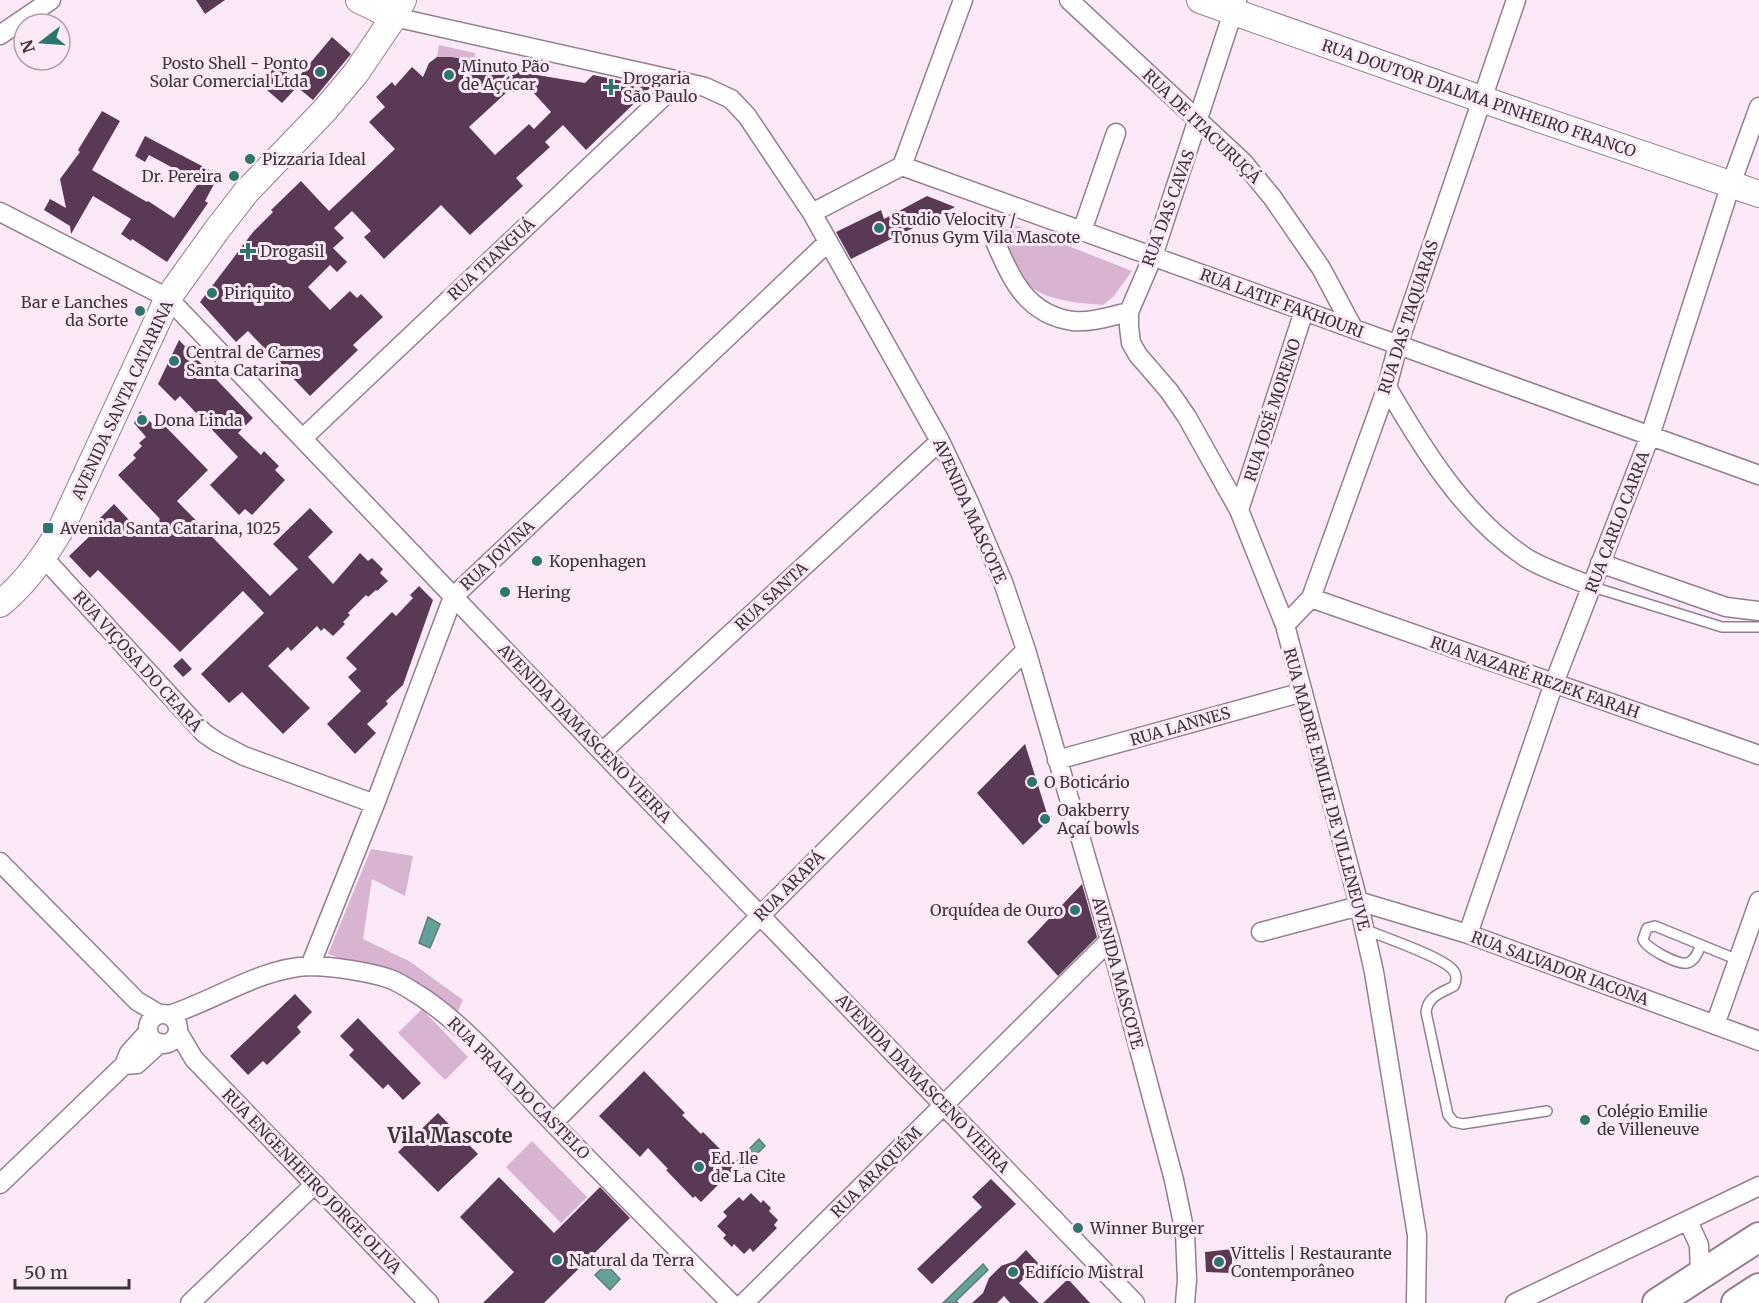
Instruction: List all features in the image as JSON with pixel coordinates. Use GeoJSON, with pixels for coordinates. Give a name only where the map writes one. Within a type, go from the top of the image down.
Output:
{"type":"FeatureCollection","features":[{"type":"Feature","properties":{"kind":"main road"},"geometry":{"type":"LineString","coordinates":[[1657,1303],[1759,1237]]}},
{"type":"Feature","properties":{"kind":"main road"},"geometry":{"type":"LineString","coordinates":[[1736,1303],[1759,1288]]}},
{"type":"Feature","properties":{"kind":"street"},"geometry":{"type":"LineString","coordinates":[[0,35],[51,0]]}},
{"type":"Feature","properties":{"kind":"street"},"geometry":{"type":"LineString","coordinates":[[359,0],[399,9]]}},
{"type":"Feature","properties":{"kind":"street"},"geometry":{"type":"LineString","coordinates":[[812,213],[902,166],[963,0]]}},
{"type":"Feature","properties":{"kind":"street","name":"RUA DE ITACURUÇÁ"},"geometry":{"type":"LineString","coordinates":[[1069,0],[1243,162],[1272,197],[1321,268],[1353,328]]}},
{"type":"Feature","properties":{"kind":"street","name":"RUA DOUTOR DJALMA PINHEIRO FRANCO"},"geometry":{"type":"LineString","coordinates":[[1200,0],[1234,6],[1481,99],[1759,194]]}},
{"type":"Feature","properties":{"kind":"street","name":"RUA DAS TAQUARAS"},"geometry":{"type":"LineString","coordinates":[[1285,625],[1311,598],[1387,387],[1398,345],[1516,0]]}},
{"type":"Feature","properties":{"kind":"street","name":"RUA DAS CAVAS"},"geometry":{"type":"LineString","coordinates":[[1129,312],[1153,256],[1199,120],[1234,6]]}},
{"type":"Feature","properties":{"kind":"street","name":"AVENIDA MASCOTE"},"geometry":{"type":"LineString","coordinates":[[399,9],[705,87],[730,99],[747,116],[812,213],[940,441],[1003,582],[1026,650],[1110,940],[1174,1180],[1185,1233],[1187,1280],[1185,1303]]}},
{"type":"Feature","properties":{"kind":"street","name":"AVENIDA SANTA CATARINA"},"geometry":{"type":"LineString","coordinates":[[0,604],[44,558],[78,496],[168,298],[247,191],[325,110],[356,73],[399,9]]}},
{"type":"Feature","properties":{"kind":"street","name":"RUA TIANGUÁ"},"geometry":{"type":"LineString","coordinates":[[303,438],[680,81]]}},
{"type":"Feature","properties":{"kind":"street","name":"RUA CARLO CARRA"},"geometry":{"type":"LineString","coordinates":[[1468,934],[1554,683],[1650,436],[1731,184],[1759,107]]}},
{"type":"Feature","properties":{"kind":"street"},"geometry":{"type":"LineString","coordinates":[[1082,231],[1116,133]]}},
{"type":"Feature","properties":{"kind":"street","name":"RUA LATIF FAKHOURI"},"geometry":{"type":"LineString","coordinates":[[902,166],[1759,475]]}},
{"type":"Feature","properties":{"kind":"street","name":"AVENIDA DAMASCENO VIEIRA"},"geometry":{"type":"LineString","coordinates":[[0,212],[168,298],[602,752],[1135,1303]]}},
{"type":"Feature","properties":{"kind":"street"},"geometry":{"type":"LineString","coordinates":[[995,241],[1007,271],[1018,289],[1038,308],[1056,317],[1074,321],[1096,320],[1129,312]]}},
{"type":"Feature","properties":{"kind":"street","name":"RUA JOVINA"},"geometry":{"type":"LineString","coordinates":[[310,966],[375,804],[453,597],[828,242]]}},
{"type":"Feature","properties":{"kind":"street","name":"RUA JOSÉ MORENO"},"geometry":{"type":"LineString","coordinates":[[1239,510],[1304,311]]}},
{"type":"Feature","properties":{"kind":"street","name":"RUA MADRE EMILIE DE VILLENEUVE"},"geometry":{"type":"LineString","coordinates":[[1129,312],[1131,343],[1187,417],[1239,510],[1285,625],[1374,972],[1417,1235],[1416,1303]]}},
{"type":"Feature","properties":{"kind":"street"},"geometry":{"type":"LineString","coordinates":[[1387,387],[1456,493],[1493,530],[1526,558],[1593,587]]}},
{"type":"Feature","properties":{"kind":"street","name":"RUA SANTA"},"geometry":{"type":"LineString","coordinates":[[602,752],[940,441]]}},
{"type":"Feature","properties":{"kind":"street","name":"RUA VIÇOSA DO CEARÁ"},"geometry":{"type":"LineString","coordinates":[[44,558],[210,738],[244,756],[375,804]]}},
{"type":"Feature","properties":{"kind":"street"},"geometry":{"type":"LineString","coordinates":[[1600,563],[1726,607],[1759,611]]}},
{"type":"Feature","properties":{"kind":"street","name":"RUA NAZARÉ REZEK FARAH"},"geometry":{"type":"LineString","coordinates":[[1311,598],[1759,755]]}},
{"type":"Feature","properties":{"kind":"street","name":"RUA ARAPÁ"},"geometry":{"type":"LineString","coordinates":[[553,1123],[1026,650]]}},
{"type":"Feature","properties":{"kind":"street","name":"RUA LANNES"},"geometry":{"type":"LineString","coordinates":[[1057,760],[1303,692]]}},
{"type":"Feature","properties":{"kind":"street"},"geometry":{"type":"LineString","coordinates":[[4,873],[164,1029]]}},
{"type":"Feature","properties":{"kind":"street"},"geometry":{"type":"LineString","coordinates":[[1715,1025],[1759,901]]}},
{"type":"Feature","properties":{"kind":"street"},"geometry":{"type":"LineString","coordinates":[[1261,932],[1358,904]]}},
{"type":"Feature","properties":{"kind":"street","name":"RUA SALVADOR IACONA"},"geometry":{"type":"LineString","coordinates":[[1358,904],[1468,934],[1759,1041]]}},
{"type":"Feature","properties":{"kind":"street","name":"RUA ARAQUÉM"},"geometry":{"type":"LineString","coordinates":[[744,1303],[1110,940]]}},
{"type":"Feature","properties":{"kind":"street","name":"RUA PRAIA DO CASTELO"},"geometry":{"type":"LineString","coordinates":[[0,1184],[124,1065],[129,1053],[195,1006],[226,990],[281,970],[310,966],[360,972],[391,979],[442,1011],[471,1036],[553,1123],[731,1303]]}},
{"type":"Feature","properties":{"kind":"street","name":"RUA ENGENHEIRO JORGE OLIVA"},"geometry":{"type":"LineString","coordinates":[[164,1029],[429,1303]]}},
{"type":"Feature","properties":{"kind":"street"},"geometry":{"type":"LineString","coordinates":[[189,1303],[315,1184]]}},
{"type":"Feature","properties":{"kind":"street"},"geometry":{"type":"LineString","coordinates":[[1515,1303],[1759,1186]]}},
{"type":"Feature","properties":{"kind":"street"},"geometry":{"type":"LineString","coordinates":[[1688,1221],[1699,1245],[1700,1275]]}},
{"type":"Feature","properties":{"kind":"lane"},"geometry":{"type":"LineString","coordinates":[[1593,587],[1722,627],[1759,627]]}},
{"type":"Feature","properties":{"kind":"lane"},"geometry":{"type":"LineString","coordinates":[[1701,945],[1690,963],[1682,963],[1648,948],[1642,939],[1647,928],[1655,926],[1738,960]]}},
{"type":"Feature","properties":{"kind":"lane"},"geometry":{"type":"LineString","coordinates":[[1364,929],[1423,953],[1450,967],[1454,973],[1457,980],[1454,986],[1431,998],[1426,1012],[1448,1115],[1454,1122],[1463,1124],[1547,1111]]}},
{"type":"Feature","properties":{"kind":"shaded area"},"geometry":{"type":"Polygon","coordinates":[[[439,45],[475,53],[475,61],[437,57],[439,45]]]}},
{"type":"Feature","properties":{"kind":"shaded area"},"geometry":{"type":"Polygon","coordinates":[[[1015,225],[1132,271],[1114,296],[1103,305],[1062,300],[1042,294],[1027,283],[1000,233],[1015,225]]]}},
{"type":"Feature","properties":{"kind":"shaded area"},"geometry":{"type":"Polygon","coordinates":[[[371,849],[413,856],[405,896],[372,879],[363,939],[409,961],[463,1000],[457,1013],[423,989],[328,954],[371,849]]]}},
{"type":"Feature","properties":{"kind":"shaded area"},"geometry":{"type":"Polygon","coordinates":[[[428,917],[440,924],[430,948],[419,943],[428,917]]]}},
{"type":"Feature","properties":{"kind":"shaded area"},"geometry":{"type":"Polygon","coordinates":[[[422,1009],[468,1057],[445,1080],[398,1033],[422,1009]]]}},
{"type":"Feature","properties":{"kind":"shaded area"},"geometry":{"type":"Polygon","coordinates":[[[759,1139],[765,1146],[743,1167],[737,1161],[759,1139]]]}},
{"type":"Feature","properties":{"kind":"shaded area"},"geometry":{"type":"Polygon","coordinates":[[[532,1141],[587,1197],[561,1223],[506,1167],[532,1141]]]}},
{"type":"Feature","properties":{"kind":"shaded area"},"geometry":{"type":"Polygon","coordinates":[[[606,1264],[620,1279],[610,1290],[595,1275],[606,1264]]]}},
{"type":"Feature","properties":{"kind":"shaded area"},"geometry":{"type":"Polygon","coordinates":[[[983,1264],[988,1270],[956,1301],[958,1303],[943,1303],[983,1264]]]}},
{"type":"Feature","properties":{"kind":"building"},"geometry":{"type":"Polygon","coordinates":[[[196,0],[225,0],[205,14],[196,0]]]}},
{"type":"Feature","properties":{"kind":"building","name":"Posto Shell - Ponto Solar Comercial Ltda"},"geometry":{"type":"Polygon","coordinates":[[[332,37],[351,54],[313,100],[297,87],[282,103],[260,84],[277,64],[296,80],[332,37]]]}},
{"type":"Feature","properties":{"kind":"building"},"geometry":{"type":"Polygon","coordinates":[[[437,57],[475,61],[482,66],[487,61],[497,72],[507,63],[513,71],[585,83],[593,75],[651,87],[586,150],[563,125],[545,142],[550,147],[516,178],[523,186],[470,235],[441,205],[384,259],[364,237],[371,231],[352,211],[334,228],[344,238],[333,248],[347,262],[337,272],[330,265],[308,287],[330,310],[350,291],[357,298],[361,294],[383,317],[353,345],[358,350],[310,396],[248,331],[236,342],[200,302],[253,232],[273,212],[271,210],[301,181],[329,211],[395,149],[369,122],[385,107],[376,97],[392,82],[395,86],[412,67],[423,77],[429,63],[437,57]],[[521,79],[469,127],[495,155],[529,124],[534,129],[551,112],[521,79]]]}},
{"type":"Feature","properties":{"kind":"building"},"geometry":{"type":"Polygon","coordinates":[[[102,111],[120,121],[92,170],[174,218],[199,182],[149,155],[145,162],[135,156],[145,136],[219,175],[205,201],[208,203],[167,262],[121,234],[131,219],[93,196],[71,234],[70,226],[44,210],[50,199],[66,208],[60,179],[80,152],[78,150],[102,111]]]}},
{"type":"Feature","properties":{"kind":"building","name":"Studio Velocity / Tonus Gym Vila Mascote"},"geometry":{"type":"Polygon","coordinates":[[[927,196],[955,207],[851,259],[836,232],[881,210],[884,219],[927,196]]]}},
{"type":"Feature","properties":{"kind":"building"},"geometry":{"type":"Polygon","coordinates":[[[179,340],[253,418],[238,433],[261,455],[264,451],[279,466],[275,470],[285,480],[252,515],[245,509],[239,515],[210,485],[238,457],[180,396],[175,401],[158,384],[179,340]]]}},
{"type":"Feature","properties":{"kind":"building"},"geometry":{"type":"Polygon","coordinates":[[[140,411],[157,429],[163,424],[208,470],[177,501],[270,596],[298,569],[273,544],[310,508],[333,532],[308,557],[333,584],[360,553],[368,561],[372,558],[383,569],[380,573],[388,581],[368,597],[366,595],[348,613],[350,615],[343,622],[345,624],[333,636],[324,628],[321,631],[317,626],[291,651],[288,647],[268,666],[310,708],[283,734],[242,692],[229,703],[201,674],[264,613],[243,591],[180,652],[98,570],[90,578],[69,556],[94,532],[90,528],[114,504],[144,536],[160,519],[118,475],[136,458],[133,455],[142,446],[139,443],[146,437],[134,423],[140,411]]]}},
{"type":"Feature","properties":{"kind":"building"},"geometry":{"type":"Polygon","coordinates":[[[419,586],[433,600],[403,685],[386,701],[388,704],[367,724],[376,733],[355,754],[327,724],[361,691],[348,677],[357,669],[346,658],[392,612],[396,616],[413,598],[410,595],[419,586]]]}},
{"type":"Feature","properties":{"kind":"building"},"geometry":{"type":"Polygon","coordinates":[[[182,658],[192,669],[183,677],[173,666],[182,658]]]}},
{"type":"Feature","properties":{"kind":"building"},"geometry":{"type":"Polygon","coordinates":[[[1025,744],[1049,820],[1023,845],[977,793],[1025,744]]]}},
{"type":"Feature","properties":{"kind":"building","name":"Orquídea de Ouro"},"geometry":{"type":"Polygon","coordinates":[[[1082,884],[1097,937],[1058,976],[1027,942],[1082,884]]]}},
{"type":"Feature","properties":{"kind":"building"},"geometry":{"type":"Polygon","coordinates":[[[295,994],[312,1012],[297,1027],[301,1032],[267,1065],[263,1061],[248,1075],[230,1056],[295,994]]]}},
{"type":"Feature","properties":{"kind":"building"},"geometry":{"type":"Polygon","coordinates":[[[358,1018],[421,1083],[403,1100],[388,1084],[383,1089],[349,1055],[354,1050],[340,1036],[358,1018]]]}},
{"type":"Feature","properties":{"kind":"building"},"geometry":{"type":"Polygon","coordinates":[[[644,1071],[685,1113],[682,1115],[733,1162],[731,1165],[734,1169],[701,1202],[695,1196],[693,1198],[648,1148],[640,1157],[599,1116],[644,1071]]]}},
{"type":"Feature","properties":{"kind":"building"},"geometry":{"type":"Polygon","coordinates":[[[438,1113],[478,1154],[438,1192],[398,1152],[438,1113]]]}},
{"type":"Feature","properties":{"kind":"building"},"geometry":{"type":"Polygon","coordinates":[[[499,1177],[554,1233],[600,1187],[630,1218],[544,1303],[483,1303],[514,1272],[460,1217],[499,1177]]]}},
{"type":"Feature","properties":{"kind":"building"},"geometry":{"type":"Polygon","coordinates":[[[991,1179],[1016,1204],[932,1284],[917,1269],[982,1207],[972,1197],[991,1179]]]}},
{"type":"Feature","properties":{"kind":"building"},"geometry":{"type":"Polygon","coordinates":[[[751,1193],[761,1203],[763,1200],[771,1208],[769,1211],[778,1220],[774,1225],[777,1228],[753,1252],[750,1248],[744,1254],[734,1244],[732,1247],[723,1238],[726,1235],[717,1226],[727,1216],[723,1212],[739,1197],[743,1201],[751,1193]]]}},
{"type":"Feature","properties":{"kind":"building","name":"Vittelis | Restaurante Contemporâneo"},"geometry":{"type":"Polygon","coordinates":[[[1233,1249],[1231,1273],[1206,1272],[1205,1252],[1233,1249]]]}},
{"type":"Feature","properties":{"kind":"building","name":"Edifício Mistral"},"geometry":{"type":"Polygon","coordinates":[[[1026,1250],[1039,1264],[1019,1283],[1039,1303],[1010,1303],[1004,1296],[997,1303],[972,1303],[983,1293],[989,1278],[1001,1266],[1015,1261],[1026,1250]]]}},
{"type":"Feature","properties":{"kind":"building"},"geometry":{"type":"Polygon","coordinates":[[[1068,1279],[1090,1303],[1043,1303],[1068,1279]]]}},
{"type":"Feature","properties":{"kind":"place","name":"Posto Shell - Ponto Solar Comercial Ltda"},"geometry":{"type":"Point","coordinates":[320,72]}},
{"type":"Feature","properties":{"kind":"place","name":"Minuto Pão de Açúcar"},"geometry":{"type":"Point","coordinates":[449,75]}},
{"type":"Feature","properties":{"kind":"place","name":"Drogaria São Paulo"},"geometry":{"type":"Point","coordinates":[611,87]}},
{"type":"Feature","properties":{"kind":"place","name":"Pizzaria Ideal"},"geometry":{"type":"Point","coordinates":[250,159]}},
{"type":"Feature","properties":{"kind":"place","name":"Dr. Pereira"},"geometry":{"type":"Point","coordinates":[234,176]}},
{"type":"Feature","properties":{"kind":"place","name":"Studio Velocity / Tonus Gym Vila Mascote"},"geometry":{"type":"Point","coordinates":[879,228]}},
{"type":"Feature","properties":{"kind":"place","name":"Drogasil"},"geometry":{"type":"Point","coordinates":[248,251]}},
{"type":"Feature","properties":{"kind":"place","name":"Piriquito"},"geometry":{"type":"Point","coordinates":[212,293]}},
{"type":"Feature","properties":{"kind":"place","name":"Bar e Lanches da Sorte"},"geometry":{"type":"Point","coordinates":[140,311]}},
{"type":"Feature","properties":{"kind":"place","name":"Central de Carnes Santa Catarina"},"geometry":{"type":"Point","coordinates":[174,361]}},
{"type":"Feature","properties":{"kind":"place","name":"Dona Linda"},"geometry":{"type":"Point","coordinates":[142,420]}},
{"type":"Feature","properties":{"kind":"place","name":"Avenida Santa Catarina, 1025"},"geometry":{"type":"Point","coordinates":[48,528]}},
{"type":"Feature","properties":{"kind":"place","name":"Kopenhagen"},"geometry":{"type":"Point","coordinates":[537,561]}},
{"type":"Feature","properties":{"kind":"place","name":"Hering"},"geometry":{"type":"Point","coordinates":[505,592]}},
{"type":"Feature","properties":{"kind":"place","name":"O Boticário"},"geometry":{"type":"Point","coordinates":[1032,782]}},
{"type":"Feature","properties":{"kind":"place","name":"Oakberry Açaí bowls"},"geometry":{"type":"Point","coordinates":[1045,819]}},
{"type":"Feature","properties":{"kind":"place","name":"Orquídea de Ouro"},"geometry":{"type":"Point","coordinates":[1075,910]}},
{"type":"Feature","properties":{"kind":"place","name":"Colégio Emilie de Villeneuve"},"geometry":{"type":"Point","coordinates":[1585,1120]}},
{"type":"Feature","properties":{"kind":"place","name":"Ed. Ile de La Cite"},"geometry":{"type":"Point","coordinates":[699,1167]}},
{"type":"Feature","properties":{"kind":"place","name":"Winner Burger"},"geometry":{"type":"Point","coordinates":[1078,1228]}},
{"type":"Feature","properties":{"kind":"place","name":"Natural da Terra"},"geometry":{"type":"Point","coordinates":[557,1260]}},
{"type":"Feature","properties":{"kind":"place","name":"Vittelis | Restaurante Contemporâneo"},"geometry":{"type":"Point","coordinates":[1219,1262]}},
{"type":"Feature","properties":{"kind":"place","name":"Edifício Mistral"},"geometry":{"type":"Point","coordinates":[1013,1272]}},
{"type":"Feature","properties":{"kind":"district","name":"Vila Mascote"},"geometry":{"type":"Point","coordinates":[450,1135]}}]}
